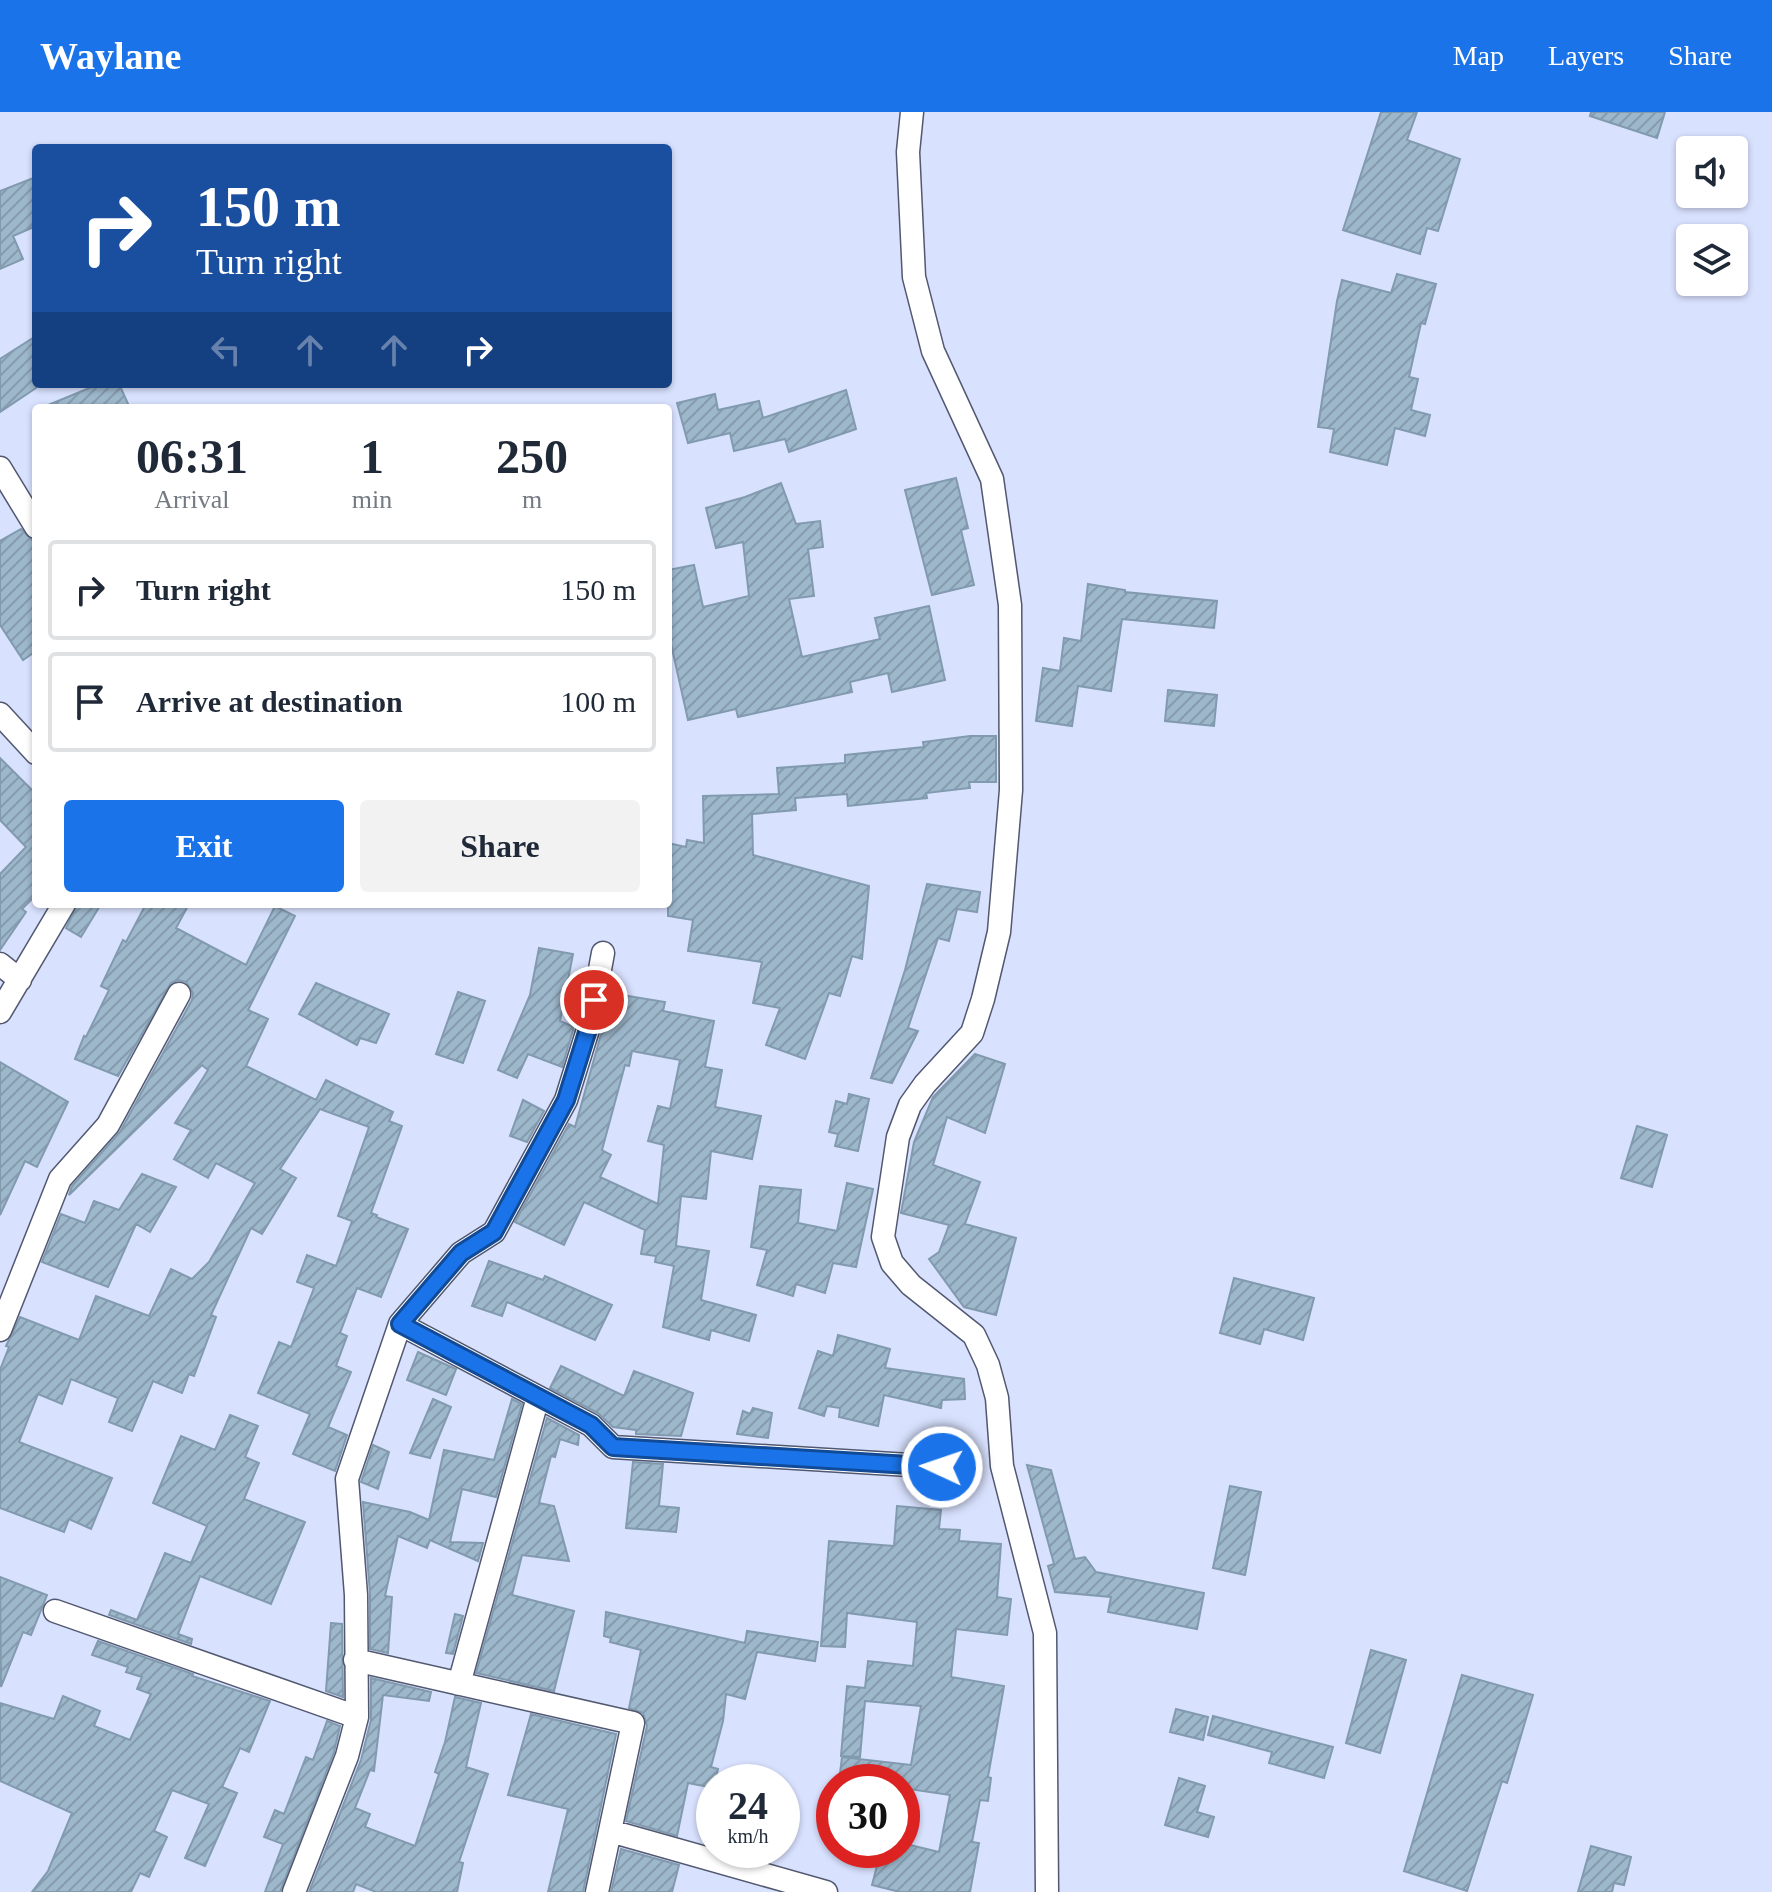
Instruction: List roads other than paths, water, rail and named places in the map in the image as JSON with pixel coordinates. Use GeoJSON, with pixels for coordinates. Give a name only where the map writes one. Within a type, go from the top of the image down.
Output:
{"type":"FeatureCollection","features":[{"type":"Feature","properties":{"kind":"street"},"geometry":{"type":"LineString","coordinates":[[912,112],[908,152],[914,277],[933,351],[992,479],[1010,605],[1011,790],[999,932],[983,999],[972,1033],[910,1105],[898,1137],[883,1237],[892,1263],[911,1285],[974,1335],[988,1365],[997,1398],[1002,1466],[1045,1633],[1047,1892]]}},
{"type":"Feature","properties":{"kind":"street"},"geometry":{"type":"LineString","coordinates":[[0,468],[32,520]]}},
{"type":"Feature","properties":{"kind":"street"},"geometry":{"type":"LineString","coordinates":[[0,714],[32,749]]}},
{"type":"Feature","properties":{"kind":"street"},"geometry":{"type":"LineString","coordinates":[[0,1012],[62,908]]}},
{"type":"Feature","properties":{"kind":"street"},"geometry":{"type":"LineString","coordinates":[[294,1892],[347,1756],[357,1717],[356,1595],[347,1479],[400,1324],[461,1253],[494,1232],[566,1100],[590,1023],[603,953]]}},
{"type":"Feature","properties":{"kind":"street"},"geometry":{"type":"LineString","coordinates":[[0,964],[20,980]]}},
{"type":"Feature","properties":{"kind":"street"},"geometry":{"type":"LineString","coordinates":[[2,1321],[60,1179],[108,1125],[179,994]]}},
{"type":"Feature","properties":{"kind":"street"},"geometry":{"type":"LineString","coordinates":[[400,1324],[591,1425],[613,1447],[942,1467]]}},
{"type":"Feature","properties":{"kind":"street"},"geometry":{"type":"LineString","coordinates":[[459,1684],[538,1397]]}},
{"type":"Feature","properties":{"kind":"street"},"geometry":{"type":"LineString","coordinates":[[55,1611],[357,1717]]}},
{"type":"Feature","properties":{"kind":"street"},"geometry":{"type":"LineString","coordinates":[[355,1660],[633,1723],[597,1892]]}},
{"type":"Feature","properties":{"kind":"street"},"geometry":{"type":"LineString","coordinates":[[610,1831],[792,1887],[826,1892]]}}]}
